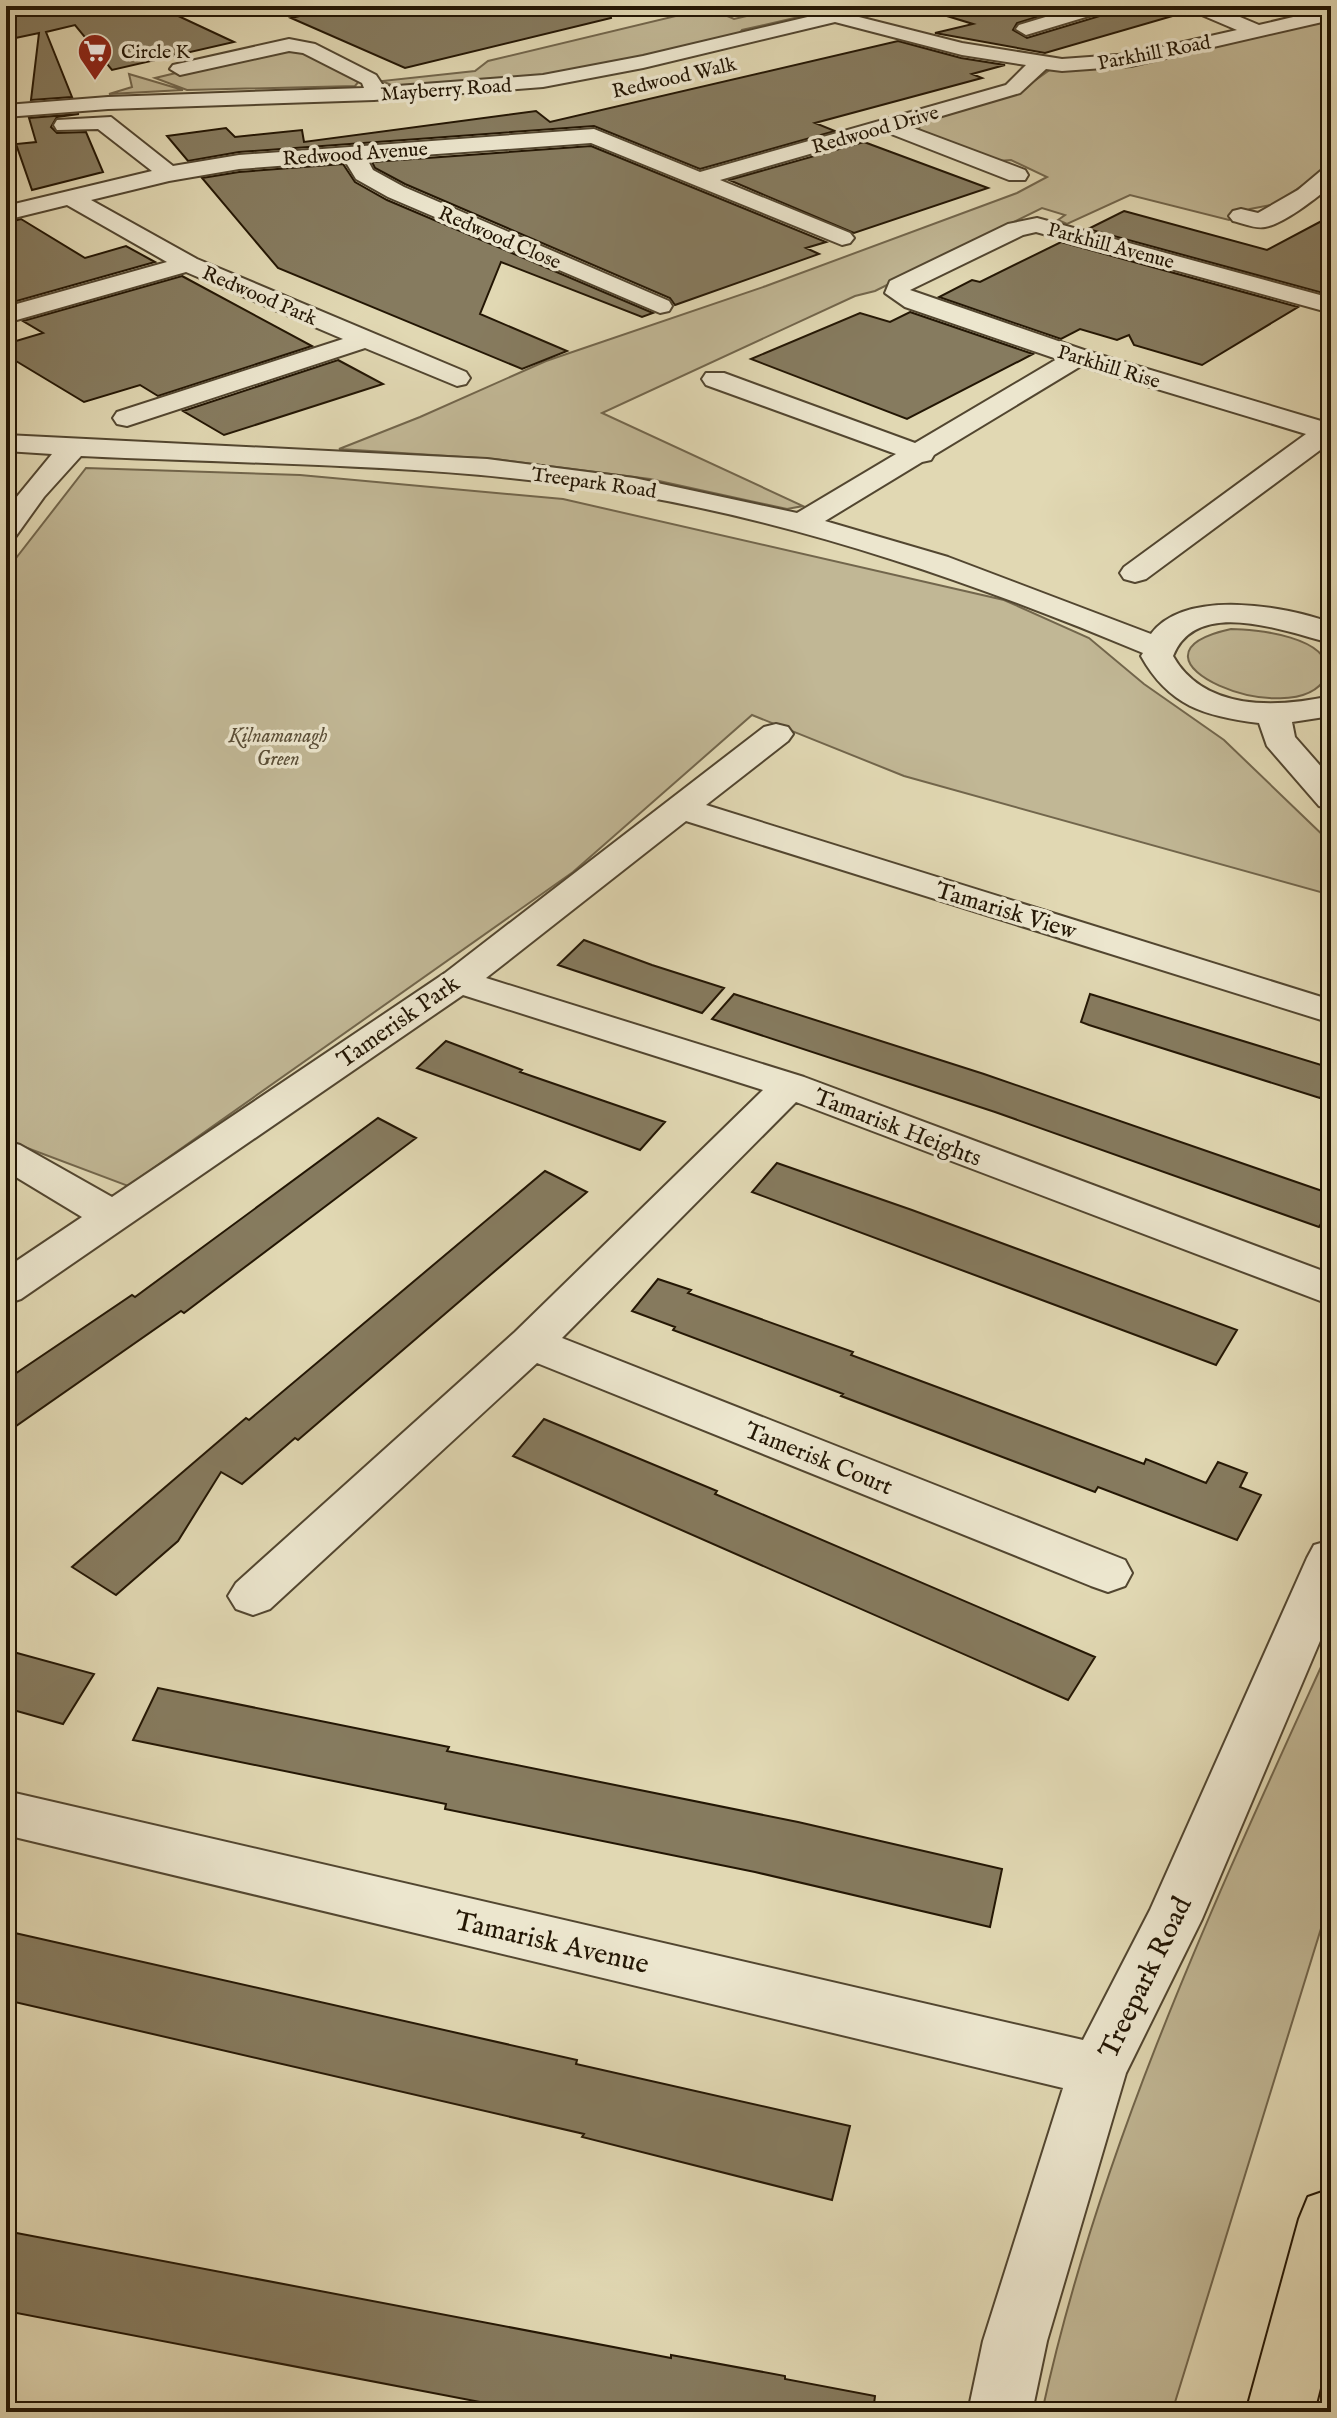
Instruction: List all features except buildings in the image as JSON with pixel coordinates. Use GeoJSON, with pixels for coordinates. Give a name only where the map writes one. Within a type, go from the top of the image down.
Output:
{"type":"FeatureCollection","features":[{"type":"Feature","properties":{"kind":"main road"},"geometry":{"type":"LineString","coordinates":[[1280,2412],[1331,2219]]}},
{"type":"Feature","properties":{"kind":"street","name":"Mayberry Road"},"geometry":{"type":"LineString","coordinates":[[6,111],[108,103],[374,94],[579,76],[879,6]]}},
{"type":"Feature","properties":{"kind":"street"},"geometry":{"type":"LineString","coordinates":[[1026,29],[1102,6]]}},
{"type":"Feature","properties":{"kind":"street"},"geometry":{"type":"LineString","coordinates":[[1197,6],[1257,31]]}},
{"type":"Feature","properties":{"kind":"street","name":"Parkhill Road"},"geometry":{"type":"LineString","coordinates":[[836,17],[962,49],[1040,63],[1100,64],[1131,60],[1331,14]]}},
{"type":"Feature","properties":{"kind":"street"},"geometry":{"type":"LineString","coordinates":[[180,69],[289,45],[308,48],[369,79],[374,85],[374,94]]}},
{"type":"Feature","properties":{"kind":"street","name":"Redwood Drive"},"geometry":{"type":"LineString","coordinates":[[702,178],[1013,89],[1040,63]]}},
{"type":"Feature","properties":{"kind":"street"},"geometry":{"type":"LineString","coordinates":[[572,118],[594,136]]}},
{"type":"Feature","properties":{"kind":"street"},"geometry":{"type":"LineString","coordinates":[[6,131],[103,122],[169,174]]}},
{"type":"Feature","properties":{"kind":"street"},"geometry":{"type":"LineString","coordinates":[[887,125],[1017,175]]}},
{"type":"Feature","properties":{"kind":"street","name":"Redwood Avenue"},"geometry":{"type":"LineString","coordinates":[[6,213],[169,174],[239,162],[594,136],[842,238]]}},
{"type":"Feature","properties":{"kind":"street","name":"Redwood Close"},"geometry":{"type":"LineString","coordinates":[[352,153],[364,174],[396,192],[660,306]]}},
{"type":"Feature","properties":{"kind":"street"},"geometry":{"type":"LineString","coordinates":[[1241,216],[1261,221],[1306,195],[1331,174]]}},
{"type":"Feature","properties":{"kind":"street","name":"Redwood Park"},"geometry":{"type":"LineString","coordinates":[[71,198],[188,264],[457,378]]}},
{"type":"Feature","properties":{"kind":"street","name":"Parkhill Avenue"},"geometry":{"type":"LineString","coordinates":[[899,286],[1016,229],[1038,223],[1331,306]]}},
{"type":"Feature","properties":{"kind":"street"},"geometry":{"type":"LineString","coordinates":[[6,315],[188,264]]}},
{"type":"Feature","properties":{"kind":"street","name":"Parkhill Rise"},"geometry":{"type":"LineString","coordinates":[[899,286],[897,293],[914,302],[1078,357],[1329,433]]}},
{"type":"Feature","properties":{"kind":"street"},"geometry":{"type":"LineString","coordinates":[[127,418],[365,340]]}},
{"type":"Feature","properties":{"kind":"street"},"geometry":{"type":"LineString","coordinates":[[804,521],[921,454],[1078,357]]}},
{"type":"Feature","properties":{"kind":"street"},"geometry":{"type":"LineString","coordinates":[[715,379],[921,454]]}},
{"type":"Feature","properties":{"kind":"street"},"geometry":{"type":"LineString","coordinates":[[1135,573],[1329,433]]}},
{"type":"Feature","properties":{"kind":"street","name":"Treepark Road"},"geometry":{"type":"LineString","coordinates":[[6,443],[320,456],[556,475],[687,495],[804,521],[984,577],[1158,648]]}},
{"type":"Feature","properties":{"kind":"street"},"geometry":{"type":"LineString","coordinates":[[6,530],[34,491],[73,448]]}},
{"type":"Feature","properties":{"kind":"street"},"geometry":{"type":"LineString","coordinates":[[1331,634],[1285,617],[1225,614],[1183,625],[1167,635],[1158,648],[1157,656],[1162,671],[1176,685],[1198,698],[1227,708],[1274,714],[1331,706]]}},
{"type":"Feature","properties":{"kind":"street"},"geometry":{"type":"LineString","coordinates":[[1274,714],[1279,739],[1331,799]]}},
{"type":"Feature","properties":{"kind":"street","name":"Tamerisk Park"},"geometry":{"type":"LineString","coordinates":[[6,1289],[458,981],[776,734]]}},
{"type":"Feature","properties":{"kind":"street","name":"Tamarisk View"},"geometry":{"type":"LineString","coordinates":[[680,808],[1331,1012]]}},
{"type":"Feature","properties":{"kind":"street","name":"Tamarisk Heights"},"geometry":{"type":"LineString","coordinates":[[458,981],[790,1086],[1331,1290]]}},
{"type":"Feature","properties":{"kind":"street"},"geometry":{"type":"LineString","coordinates":[[253,1596],[531,1343],[790,1086]]}},
{"type":"Feature","properties":{"kind":"street"},"geometry":{"type":"LineString","coordinates":[[6,1154],[88,1199],[110,1218]]}},
{"type":"Feature","properties":{"kind":"street","name":"Tamerisk Court"},"geometry":{"type":"LineString","coordinates":[[531,1343],[1108,1573]]}},
{"type":"Feature","properties":{"kind":"street","name":"Treepark Road"},"geometry":{"type":"LineString","coordinates":[[1000,2412],[1015,2341],[1098,2070],[1174,1919],[1331,1558]]}},
{"type":"Feature","properties":{"kind":"street","name":"Tamarisk Avenue"},"geometry":{"type":"LineString","coordinates":[[6,1813],[1098,2070]]}},
{"type":"Feature","properties":{"kind":"green space"},"geometry":{"type":"Polygon","coordinates":[[[709,8],[734,19],[781,8],[803,16],[742,30],[739,34],[562,74],[398,88],[382,81],[475,71],[488,61],[709,8]]]}},
{"type":"Feature","properties":{"kind":"green space"},"geometry":{"type":"Polygon","coordinates":[[[1331,18],[1331,165],[1276,204],[1250,209],[1229,220],[1130,195],[1067,224],[1058,220],[1065,215],[1042,208],[875,291],[855,296],[602,413],[803,506],[787,509],[650,479],[495,459],[339,449],[546,361],[766,286],[1017,193],[1047,177],[1011,160],[998,161],[919,130],[920,123],[1016,94],[1051,69],[1331,18]]]}},
{"type":"Feature","properties":{"kind":"green space"},"geometry":{"type":"Polygon","coordinates":[[[299,50],[360,80],[355,86],[187,90],[155,78],[268,51],[299,50]]]}},
{"type":"Feature","properties":{"kind":"green space"},"geometry":{"type":"Polygon","coordinates":[[[129,74],[183,90],[109,94],[132,87],[129,74]]]}},
{"type":"Feature","properties":{"kind":"green space","name":"Kilnamanagh Green"},"geometry":{"type":"Polygon","coordinates":[[[86,468],[300,475],[563,499],[1004,600],[1089,638],[1144,684],[1224,740],[1331,843],[1331,895],[904,776],[752,715],[573,872],[128,1186],[6,1140],[6,571],[86,468]]]}},
{"type":"Feature","properties":{"kind":"green space"},"geometry":{"type":"Polygon","coordinates":[[[1231,629],[1273,633],[1306,644],[1319,652],[1326,663],[1326,677],[1308,693],[1280,698],[1249,695],[1219,686],[1197,672],[1188,657],[1197,642],[1231,629]]]}},
{"type":"Feature","properties":{"kind":"green space"},"geometry":{"type":"Polygon","coordinates":[[[1331,1645],[1331,1896],[1172,2412],[1042,2412],[1066,2312],[1129,2117],[1205,1926],[1331,1645]]]}},
{"type":"Feature","properties":{"kind":"place","name":"Circle K"},"geometry":{"type":"Point","coordinates":[95,82]}}]}
